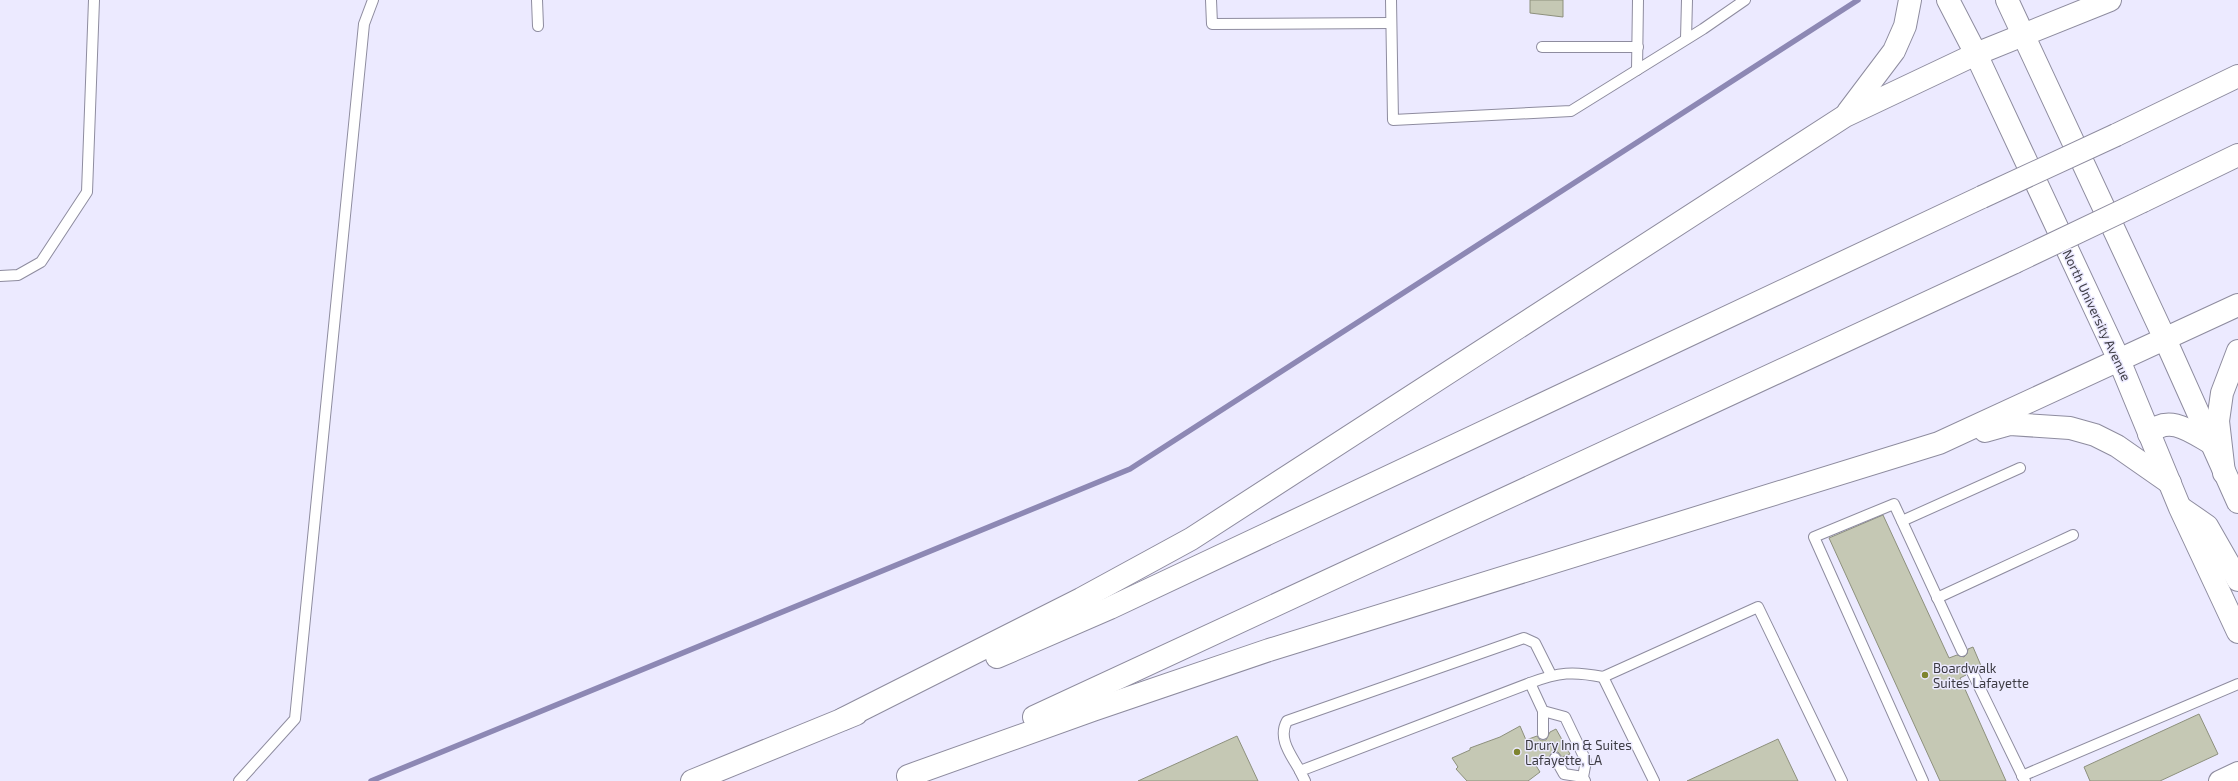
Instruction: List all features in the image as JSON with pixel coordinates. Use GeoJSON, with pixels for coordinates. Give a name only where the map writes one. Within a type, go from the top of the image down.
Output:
{"type":"FeatureCollection","features":[{"type":"Feature","properties":{"kind":"main road"},"geometry":{"type":"LineString","coordinates":[[1845,116],[1894,51],[1905,26],[1910,0]]}},
{"type":"Feature","properties":{"kind":"main road","name":"North University Avenue"},"geometry":{"type":"LineString","coordinates":[[1948,0],[1976,54],[2119,360],[2180,508],[2238,632]]}},
{"type":"Feature","properties":{"kind":"main road"},"geometry":{"type":"LineString","coordinates":[[2007,0],[2165,338],[2238,502]]}},
{"type":"Feature","properties":{"kind":"main road"},"geometry":{"type":"LineString","coordinates":[[843,719],[1081,599],[1191,539],[1553,303],[1845,116],[1976,54],[2110,0]]}},
{"type":"Feature","properties":{"kind":"main road"},"geometry":{"type":"LineString","coordinates":[[692,781],[843,719],[933,685],[1110,608],[2116,135],[2238,76]]}},
{"type":"Feature","properties":{"kind":"main road"},"geometry":{"type":"LineString","coordinates":[[901,778],[2015,262],[2238,156]]}},
{"type":"Feature","properties":{"kind":"main road"},"geometry":{"type":"LineString","coordinates":[[1939,442],[2238,305]]}},
{"type":"Feature","properties":{"kind":"main road"},"geometry":{"type":"LineString","coordinates":[[2224,473],[2218,421],[2222,393],[2238,351]]}},
{"type":"Feature","properties":{"kind":"main road"},"geometry":{"type":"LineString","coordinates":[[901,778],[1269,650],[1939,442],[2010,424],[2070,428],[2096,435],[2110,442],[2170,483]]}},
{"type":"Feature","properties":{"kind":"main road"},"geometry":{"type":"LineString","coordinates":[[2149,434],[2154,428],[2169,424],[2180,426],[2211,443]]}},
{"type":"Feature","properties":{"kind":"main road"},"geometry":{"type":"LineString","coordinates":[[2180,508],[2207,526],[2238,580]]}},
{"type":"Feature","properties":{"kind":"street"},"geometry":{"type":"LineString","coordinates":[[2219,781],[2238,772]]}},
{"type":"Feature","properties":{"kind":"lane"},"geometry":{"type":"LineString","coordinates":[[0,276],[18,275],[41,262],[87,192],[94,0]]}},
{"type":"Feature","properties":{"kind":"lane"},"geometry":{"type":"LineString","coordinates":[[239,781],[295,718],[364,24],[372,0]]}},
{"type":"Feature","properties":{"kind":"lane"},"geometry":{"type":"LineString","coordinates":[[537,0],[538,26]]}},
{"type":"Feature","properties":{"kind":"lane"},"geometry":{"type":"LineString","coordinates":[[1211,0],[1212,24],[1391,23]]}},
{"type":"Feature","properties":{"kind":"lane"},"geometry":{"type":"LineString","coordinates":[[1391,0],[1393,120],[1571,111],[1686,40],[1745,0]]}},
{"type":"Feature","properties":{"kind":"lane"},"geometry":{"type":"LineString","coordinates":[[1637,70],[1638,0]]}},
{"type":"Feature","properties":{"kind":"lane"},"geometry":{"type":"LineString","coordinates":[[1686,40],[1687,0]]}},
{"type":"Feature","properties":{"kind":"lane"},"geometry":{"type":"LineString","coordinates":[[1542,46],[1638,47]]}},
{"type":"Feature","properties":{"kind":"lane"},"geometry":{"type":"LineString","coordinates":[[1902,521],[2020,468]]}},
{"type":"Feature","properties":{"kind":"lane"},"geometry":{"type":"LineString","coordinates":[[1923,781],[1814,537],[1894,504],[1962,651]]}},
{"type":"Feature","properties":{"kind":"lane"},"geometry":{"type":"LineString","coordinates":[[1938,598],[2073,535]]}},
{"type":"Feature","properties":{"kind":"lane"},"geometry":{"type":"LineString","coordinates":[[1300,771],[1551,675],[1576,672],[1603,677],[1758,606],[1842,781]]}},
{"type":"Feature","properties":{"kind":"lane"},"geometry":{"type":"LineString","coordinates":[[1305,781],[1282,738],[1283,728],[1287,722],[1524,638],[1535,643],[1551,675]]}},
{"type":"Feature","properties":{"kind":"lane"},"geometry":{"type":"LineString","coordinates":[[1972,672],[2023,778],[2238,684]]}},
{"type":"Feature","properties":{"kind":"lane"},"geometry":{"type":"LineString","coordinates":[[1603,677],[1654,781]]}},
{"type":"Feature","properties":{"kind":"lane"},"geometry":{"type":"LineString","coordinates":[[1530,683],[1543,711],[1543,734]]}},
{"type":"Feature","properties":{"kind":"lane"},"geometry":{"type":"LineString","coordinates":[[1543,711],[1565,717],[1586,761],[1584,779],[1564,774],[1555,758]]}},
{"type":"Feature","properties":{"kind":"building"},"geometry":{"type":"Polygon","coordinates":[[[1530,0],[1563,0],[1563,17],[1530,13],[1530,0]]]}},
{"type":"Feature","properties":{"kind":"building"},"geometry":{"type":"Polygon","coordinates":[[[1883,515],[1949,658],[1957,655],[1964,657],[1967,654],[1968,649],[1973,647],[1982,668],[1978,670],[1975,666],[1970,666],[1966,671],[1966,675],[1960,678],[2006,781],[1940,781],[1829,538],[1883,515]]]}},
{"type":"Feature","properties":{"kind":"building"},"geometry":{"type":"Polygon","coordinates":[[[2199,714],[2218,754],[2160,781],[2090,781],[2084,767],[2199,714]]]}},
{"type":"Feature","properties":{"kind":"building","name":"Drury Inn & Suites Lafayette, LA"},"geometry":{"type":"Polygon","coordinates":[[[1520,726],[1526,740],[1537,736],[1540,740],[1546,740],[1550,732],[1556,729],[1570,754],[1562,757],[1558,752],[1552,753],[1549,760],[1535,764],[1540,772],[1528,781],[1467,781],[1456,769],[1458,767],[1452,758],[1470,750],[1470,748],[1500,737],[1520,726]]]}},
{"type":"Feature","properties":{"kind":"building"},"geometry":{"type":"Polygon","coordinates":[[[1237,736],[1258,781],[1138,781],[1237,736]]]}},
{"type":"Feature","properties":{"kind":"building"},"geometry":{"type":"Polygon","coordinates":[[[1778,739],[1798,781],[1687,781],[1778,739]]]}},
{"type":"Feature","properties":{"kind":"waterway"},"geometry":{"type":"LineString","coordinates":[[371,781],[1130,469],[1858,0]]}},
{"type":"Feature","properties":{"kind":"place","name":"Boardwalk Suites Lafayette"},"geometry":{"type":"Point","coordinates":[1925,675]}},
{"type":"Feature","properties":{"kind":"place","name":"Drury Inn & Suites Lafayette, LA"},"geometry":{"type":"Point","coordinates":[1517,752]}}]}
